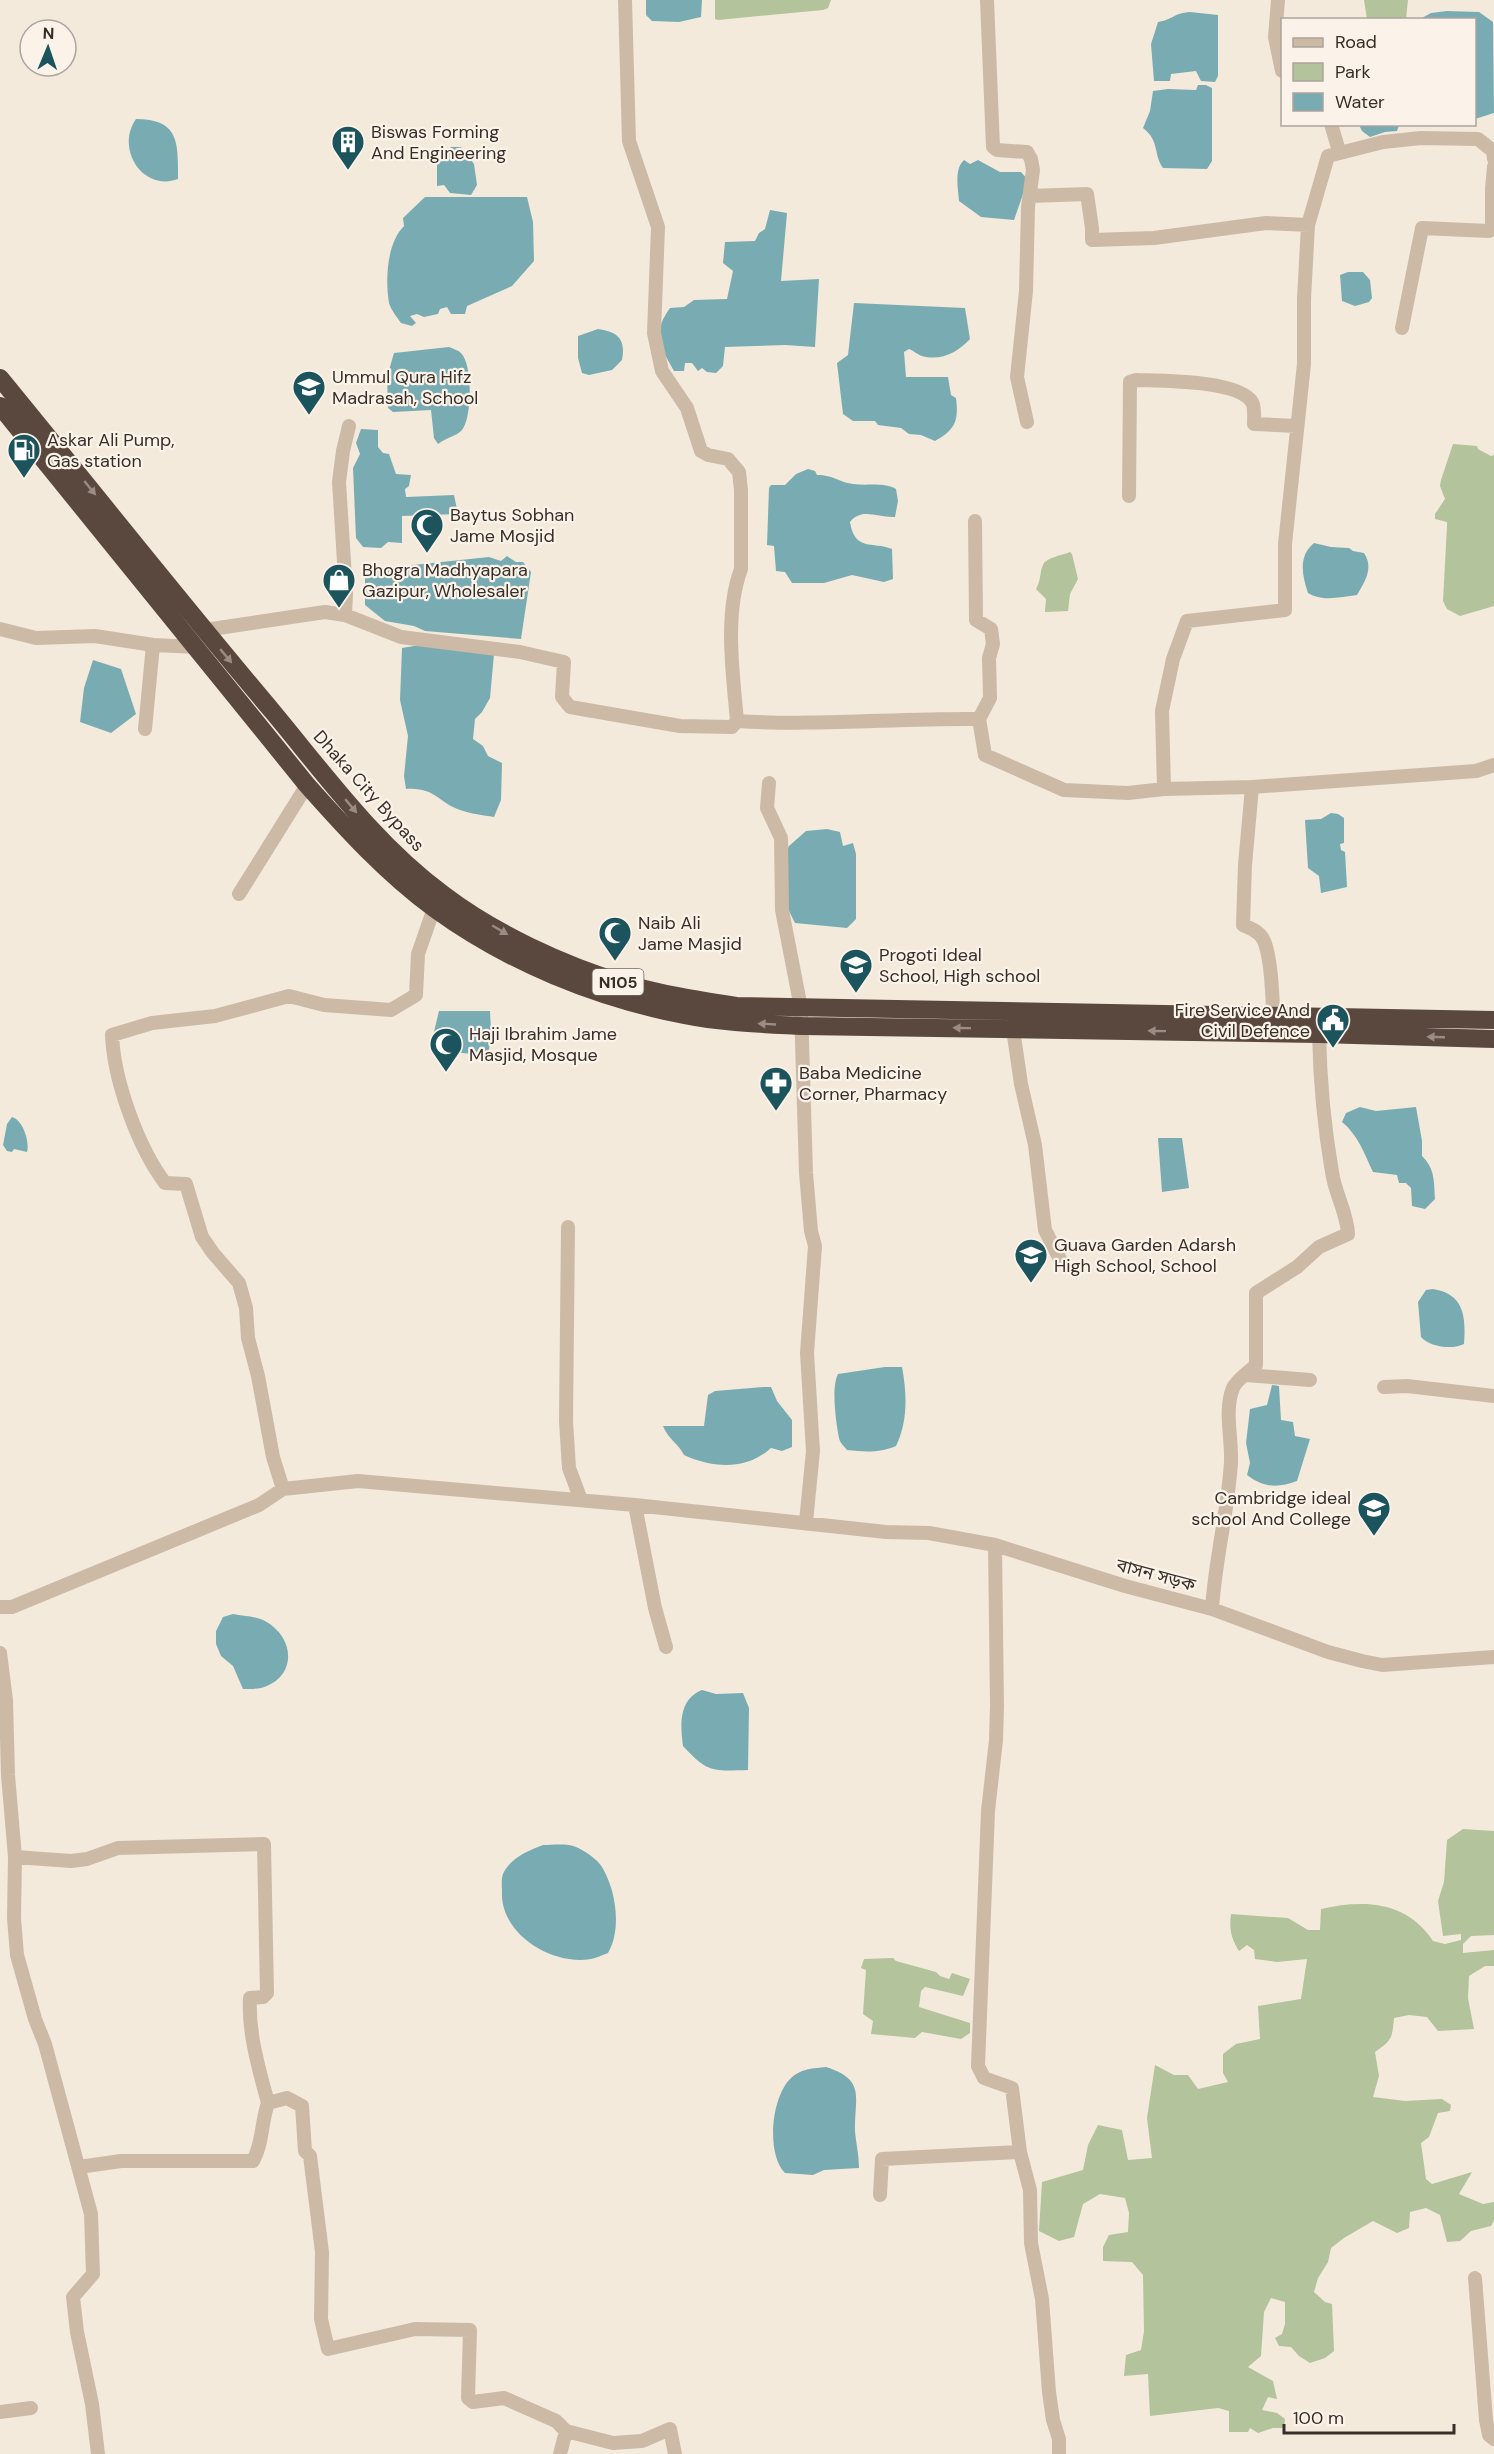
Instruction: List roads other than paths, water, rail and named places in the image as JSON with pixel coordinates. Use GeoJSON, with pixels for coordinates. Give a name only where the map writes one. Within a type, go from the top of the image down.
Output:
{"type":"FeatureCollection","features":[{"type":"Feature","properties":{"kind":"highway","name":"Dhaka City Bypass"},"geometry":{"type":"LineString","coordinates":[[0,378],[364,822],[408,866],[446,896],[503,932],[575,966],[623,983],[708,1002],[802,1017],[1273,1017],[1494,1020]]}},
{"type":"Feature","properties":{"kind":"highway"},"geometry":{"type":"LineString","coordinates":[[0,406],[307,785],[348,831],[395,876],[434,908],[492,945],[566,981],[622,1000],[684,1015],[734,1023],[802,1017],[1013,1029],[1494,1039]]}},
{"type":"Feature","properties":{"kind":"street"},"geometry":{"type":"LineString","coordinates":[[205,630],[325,612],[345,615],[401,637],[520,652],[564,662],[562,698],[570,707],[680,726],[732,727],[737,721],[730,648],[737,582],[741,569],[739,472],[728,459],[708,455],[701,451],[687,408],[662,371],[654,333],[658,227],[629,141],[625,0]]}},
{"type":"Feature","properties":{"kind":"street"},"geometry":{"type":"LineString","coordinates":[[987,0],[993,147],[997,150],[1027,152],[1033,170],[1028,273],[1017,376],[1027,422]]}},
{"type":"Feature","properties":{"kind":"street"},"geometry":{"type":"LineString","coordinates":[[1278,0],[1275,37],[1281,66]]}},
{"type":"Feature","properties":{"kind":"street"},"geometry":{"type":"LineString","coordinates":[[1332,126],[1339,151]]}},
{"type":"Feature","properties":{"kind":"street"},"geometry":{"type":"LineString","coordinates":[[1164,789],[1162,711],[1173,659],[1187,621],[1230,618],[1285,610],[1285,544],[1304,364],[1304,299],[1308,225],[1328,156],[1339,151],[1383,142],[1421,138],[1478,139],[1493,151],[1494,159]]}},
{"type":"Feature","properties":{"kind":"street"},"geometry":{"type":"LineString","coordinates":[[1402,328],[1422,228],[1489,231],[1492,225],[1494,167]]}},
{"type":"Feature","properties":{"kind":"street"},"geometry":{"type":"LineString","coordinates":[[1030,196],[1087,194],[1092,240],[1154,238],[1266,223],[1308,225]]}},
{"type":"Feature","properties":{"kind":"street"},"geometry":{"type":"LineString","coordinates":[[1129,496],[1130,382],[1136,380],[1212,385],[1244,392],[1253,404],[1254,424],[1297,426]]}},
{"type":"Feature","properties":{"kind":"street"},"geometry":{"type":"LineString","coordinates":[[345,615],[346,594],[339,482],[349,426]]}},
{"type":"Feature","properties":{"kind":"street"},"geometry":{"type":"LineString","coordinates":[[975,521],[976,620],[991,629],[993,644],[989,658],[990,698],[979,718],[985,755],[1064,790],[1128,793],[1164,789],[1252,787],[1476,771],[1494,765]]}},
{"type":"Feature","properties":{"kind":"street"},"geometry":{"type":"LineString","coordinates":[[0,629],[36,638],[95,636],[153,645],[197,647]]}},
{"type":"Feature","properties":{"kind":"street"},"geometry":{"type":"LineString","coordinates":[[145,729],[153,645]]}},
{"type":"Feature","properties":{"kind":"street"},"geometry":{"type":"LineString","coordinates":[[737,721],[786,724],[979,718]]}},
{"type":"Feature","properties":{"kind":"street"},"geometry":{"type":"LineString","coordinates":[[769,783],[767,808],[781,838],[782,910],[802,1017],[806,1173],[811,1231],[815,1246],[807,1353],[813,1451],[806,1522]]}},
{"type":"Feature","properties":{"kind":"street"},"geometry":{"type":"LineString","coordinates":[[239,894],[307,785]]}},
{"type":"Feature","properties":{"kind":"street"},"geometry":{"type":"LineString","coordinates":[[1252,787],[1245,865],[1243,925],[1263,938],[1273,1017]]}},
{"type":"Feature","properties":{"kind":"street"},"geometry":{"type":"LineString","coordinates":[[0,1607],[12,1606],[133,1558],[259,1505],[283,1489],[273,1457],[258,1376],[248,1338],[246,1308],[239,1283],[202,1237],[186,1184],[165,1183],[157,1172],[130,1118],[112,1035],[152,1023],[215,1016],[289,996],[324,1005],[391,1010],[416,995],[418,954],[434,908]]}},
{"type":"Feature","properties":{"kind":"street"},"geometry":{"type":"LineString","coordinates":[[1013,1029],[1021,1084],[1037,1155],[1046,1230],[1060,1261]]}},
{"type":"Feature","properties":{"kind":"street"},"geometry":{"type":"LineString","coordinates":[[1212,1609],[1213,1584],[1226,1521],[1231,1462],[1229,1409],[1233,1386],[1256,1365],[1256,1293],[1297,1268],[1319,1247],[1348,1234],[1347,1218],[1332,1176],[1324,1122],[1319,1034]]}},
{"type":"Feature","properties":{"kind":"street"},"geometry":{"type":"LineString","coordinates":[[568,1227],[566,1421],[570,1468],[581,1500]]}},
{"type":"Feature","properties":{"kind":"street"},"geometry":{"type":"LineString","coordinates":[[1246,1375],[1310,1380]]}},
{"type":"Feature","properties":{"kind":"street"},"geometry":{"type":"LineString","coordinates":[[1384,1387],[1407,1386],[1494,1396]]}},
{"type":"Feature","properties":{"kind":"street","name":"বাসন সড়ক"},"geometry":{"type":"LineString","coordinates":[[283,1489],[358,1481],[635,1505],[886,1532],[929,1533],[995,1545],[1125,1586],[1212,1609],[1328,1652],[1383,1665],[1494,1657]]}},
{"type":"Feature","properties":{"kind":"street"},"geometry":{"type":"LineString","coordinates":[[635,1505],[655,1608],[666,1647]]}},
{"type":"Feature","properties":{"kind":"street"},"geometry":{"type":"LineString","coordinates":[[995,1545],[998,1628],[997,1717],[988,1811],[978,2066],[984,2078],[1012,2088],[1020,2152],[1030,2190],[1031,2243],[1042,2299],[1048,2384],[1053,2420],[1059,2439],[1059,2454]]}},
{"type":"Feature","properties":{"kind":"street"},"geometry":{"type":"LineString","coordinates":[[0,1653],[6,1700],[8,1775],[15,1857],[14,1918],[17,1955],[35,2019],[45,2044],[90,2214],[93,2274],[74,2297],[77,2332],[92,2404],[98,2454]]}},
{"type":"Feature","properties":{"kind":"street"},"geometry":{"type":"LineString","coordinates":[[15,1857],[71,1861],[87,1859],[118,1848],[264,1844],[263,1902],[267,1993],[263,1997],[250,1998],[253,2042],[268,2103],[263,2116],[260,2149],[252,2161],[121,2161],[79,2167]]}},
{"type":"Feature","properties":{"kind":"street"},"geometry":{"type":"LineString","coordinates":[[268,2103],[287,2098],[302,2106],[305,2151],[310,2156],[322,2252],[321,2319],[328,2349],[415,2329],[470,2330],[468,2398],[473,2402],[504,2398],[556,2421],[566,2431],[613,2443],[642,2441],[670,2429],[675,2454]]}},
{"type":"Feature","properties":{"kind":"street"},"geometry":{"type":"LineString","coordinates":[[880,2195],[882,2159],[1020,2152]]}},
{"type":"Feature","properties":{"kind":"street"},"geometry":{"type":"LineString","coordinates":[[1474,2278],[1486,2420],[1489,2435],[1494,2439]]}},
{"type":"Feature","properties":{"kind":"street"},"geometry":{"type":"LineString","coordinates":[[0,2412],[31,2408]]}},
{"type":"Feature","properties":{"kind":"street"},"geometry":{"type":"LineString","coordinates":[[560,2454],[566,2431]]}},
{"type":"Feature","properties":{"kind":"water"},"geometry":{"type":"Polygon","coordinates":[[[646,0],[702,0],[701,17],[679,22],[652,21],[646,15],[646,0]]]}},
{"type":"Feature","properties":{"kind":"water"},"geometry":{"type":"Polygon","coordinates":[[[1190,12],[1218,15],[1218,76],[1215,82],[1201,81],[1196,71],[1171,74],[1170,81],[1154,81],[1151,44],[1158,22],[1190,12]]]}},
{"type":"Feature","properties":{"kind":"water"},"geometry":{"type":"Polygon","coordinates":[[[1479,12],[1493,22],[1494,113],[1476,119],[1476,18],[1422,18],[1431,13],[1479,12]]]}},
{"type":"Feature","properties":{"kind":"water"},"geometry":{"type":"Polygon","coordinates":[[[1198,85],[1212,88],[1212,161],[1207,169],[1163,168],[1152,138],[1143,128],[1150,111],[1153,91],[1196,90],[1198,85]]]}},
{"type":"Feature","properties":{"kind":"water"},"geometry":{"type":"Polygon","coordinates":[[[136,119],[161,123],[174,136],[178,155],[178,179],[165,181],[154,179],[144,174],[136,165],[129,143],[130,131],[136,119]]]}},
{"type":"Feature","properties":{"kind":"water"},"geometry":{"type":"Polygon","coordinates":[[[1360,126],[1399,126],[1397,131],[1370,137],[1360,126]]]}},
{"type":"Feature","properties":{"kind":"water"},"geometry":{"type":"Polygon","coordinates":[[[451,147],[461,147],[474,164],[477,185],[471,195],[450,193],[444,185],[437,186],[437,156],[441,148],[446,151],[451,147]]]}},
{"type":"Feature","properties":{"kind":"water"},"geometry":{"type":"Polygon","coordinates":[[[964,160],[970,164],[978,160],[1000,172],[1021,172],[1028,180],[1014,220],[981,217],[959,201],[958,174],[964,160]]]}},
{"type":"Feature","properties":{"kind":"water"},"geometry":{"type":"Polygon","coordinates":[[[425,197],[527,197],[533,222],[534,261],[512,286],[467,306],[465,314],[451,314],[447,307],[440,309],[438,314],[424,317],[417,314],[410,316],[416,323],[412,326],[401,323],[390,306],[389,262],[394,242],[404,226],[403,218],[425,197]]]}},
{"type":"Feature","properties":{"kind":"water"},"geometry":{"type":"Polygon","coordinates":[[[770,210],[787,213],[781,281],[819,279],[815,347],[785,345],[725,347],[723,366],[716,373],[707,372],[702,368],[698,371],[692,363],[685,363],[684,371],[674,371],[660,340],[659,333],[664,317],[670,308],[684,307],[694,300],[727,299],[733,271],[723,263],[725,242],[755,241],[759,233],[765,229],[770,210]]]}},
{"type":"Feature","properties":{"kind":"water"},"geometry":{"type":"Polygon","coordinates":[[[1348,272],[1363,272],[1370,280],[1372,298],[1369,302],[1355,306],[1342,301],[1340,275],[1348,272]]]}},
{"type":"Feature","properties":{"kind":"water"},"geometry":{"type":"Polygon","coordinates":[[[854,303],[965,308],[970,339],[960,348],[942,357],[922,356],[909,349],[904,352],[906,377],[948,377],[951,395],[956,398],[957,413],[951,429],[942,437],[935,441],[921,435],[909,434],[901,428],[878,425],[875,421],[853,421],[843,414],[837,363],[848,355],[854,303]]]}},
{"type":"Feature","properties":{"kind":"water"},"geometry":{"type":"Polygon","coordinates":[[[598,329],[611,332],[619,338],[623,347],[622,360],[612,370],[589,375],[582,373],[578,358],[578,336],[598,329]]]}},
{"type":"Feature","properties":{"kind":"water"},"geometry":{"type":"Polygon","coordinates":[[[449,347],[460,352],[468,368],[470,392],[468,415],[462,430],[438,444],[434,438],[431,410],[393,412],[388,408],[387,377],[394,353],[449,347]]]}},
{"type":"Feature","properties":{"kind":"water"},"geometry":{"type":"Polygon","coordinates":[[[361,429],[378,430],[378,447],[383,453],[389,454],[396,474],[411,475],[409,486],[405,489],[406,497],[454,495],[458,514],[402,516],[402,543],[388,542],[381,548],[363,547],[356,538],[353,468],[360,454],[356,443],[361,429]]]}},
{"type":"Feature","properties":{"kind":"water"},"geometry":{"type":"Polygon","coordinates":[[[808,469],[815,471],[817,475],[848,483],[881,485],[896,489],[898,501],[895,517],[865,514],[850,522],[852,531],[860,542],[892,549],[893,579],[884,582],[852,575],[824,583],[792,583],[785,572],[776,571],[774,546],[767,545],[769,488],[771,485],[785,485],[796,474],[808,469]]]}},
{"type":"Feature","properties":{"kind":"water"},"geometry":{"type":"Polygon","coordinates":[[[1314,543],[1349,548],[1364,553],[1368,569],[1357,595],[1325,598],[1308,593],[1303,573],[1303,560],[1314,543]]]}},
{"type":"Feature","properties":{"kind":"water"},"geometry":{"type":"Polygon","coordinates":[[[507,556],[516,562],[523,562],[531,572],[521,639],[425,631],[414,626],[385,621],[365,605],[365,570],[489,557],[501,561],[507,556]]]}},
{"type":"Feature","properties":{"kind":"water"},"geometry":{"type":"Polygon","coordinates":[[[420,645],[494,654],[490,698],[475,719],[473,739],[483,746],[488,756],[502,763],[501,800],[494,817],[460,810],[424,790],[406,789],[404,776],[408,736],[400,700],[402,648],[420,645]]]}},
{"type":"Feature","properties":{"kind":"water"},"geometry":{"type":"Polygon","coordinates":[[[93,660],[121,669],[136,714],[111,733],[80,722],[84,688],[93,660]]]}},
{"type":"Feature","properties":{"kind":"water"},"geometry":{"type":"Polygon","coordinates":[[[1331,813],[1344,818],[1344,843],[1340,844],[1341,850],[1345,852],[1347,887],[1321,893],[1319,876],[1308,868],[1305,820],[1321,819],[1331,813]]]}},
{"type":"Feature","properties":{"kind":"water"},"geometry":{"type":"Polygon","coordinates":[[[827,829],[840,832],[843,846],[853,843],[856,854],[856,919],[847,928],[795,923],[787,907],[783,857],[789,846],[806,831],[827,829]]]}},
{"type":"Feature","properties":{"kind":"water"},"geometry":{"type":"Polygon","coordinates":[[[439,1011],[490,1011],[489,1050],[481,1055],[435,1050],[432,1040],[439,1011]]]}},
{"type":"Feature","properties":{"kind":"water"},"geometry":{"type":"Polygon","coordinates":[[[1360,1107],[1376,1111],[1416,1107],[1422,1141],[1422,1156],[1432,1171],[1434,1187],[1435,1199],[1425,1209],[1412,1206],[1411,1188],[1406,1183],[1399,1183],[1397,1175],[1373,1172],[1356,1139],[1342,1122],[1346,1113],[1360,1107]]]}},
{"type":"Feature","properties":{"kind":"water"},"geometry":{"type":"Polygon","coordinates":[[[12,1117],[19,1122],[25,1132],[27,1152],[14,1149],[12,1152],[7,1151],[3,1145],[7,1124],[12,1117]]]}},
{"type":"Feature","properties":{"kind":"water"},"geometry":{"type":"Polygon","coordinates":[[[1158,1138],[1182,1138],[1189,1188],[1162,1192],[1158,1138]]]}},
{"type":"Feature","properties":{"kind":"water"},"geometry":{"type":"Polygon","coordinates":[[[1433,1289],[1451,1296],[1461,1308],[1464,1344],[1454,1347],[1441,1346],[1421,1337],[1418,1302],[1426,1290],[1433,1289]]]}},
{"type":"Feature","properties":{"kind":"water"},"geometry":{"type":"Polygon","coordinates":[[[885,1367],[902,1367],[904,1377],[903,1427],[896,1446],[872,1451],[847,1450],[840,1440],[836,1415],[834,1396],[838,1374],[885,1367]]]}},
{"type":"Feature","properties":{"kind":"water"},"geometry":{"type":"Polygon","coordinates":[[[1272,1385],[1279,1386],[1281,1420],[1293,1422],[1295,1436],[1310,1439],[1297,1481],[1277,1486],[1259,1482],[1247,1475],[1250,1463],[1246,1443],[1250,1409],[1267,1405],[1272,1385]]]}},
{"type":"Feature","properties":{"kind":"water"},"geometry":{"type":"Polygon","coordinates":[[[771,1387],[777,1401],[792,1420],[792,1447],[782,1451],[771,1448],[751,1461],[740,1464],[717,1465],[684,1455],[663,1426],[704,1426],[708,1395],[715,1391],[771,1387]]]}},
{"type":"Feature","properties":{"kind":"water"},"geometry":{"type":"Polygon","coordinates":[[[233,1614],[265,1621],[283,1637],[288,1657],[286,1667],[273,1683],[261,1688],[243,1689],[233,1666],[221,1656],[216,1644],[216,1631],[223,1617],[233,1614]]]}},
{"type":"Feature","properties":{"kind":"water"},"geometry":{"type":"Polygon","coordinates":[[[702,1690],[716,1694],[743,1693],[749,1708],[748,1770],[718,1770],[705,1766],[683,1746],[681,1729],[685,1706],[694,1694],[702,1690]]]}},
{"type":"Feature","properties":{"kind":"water"},"geometry":{"type":"Polygon","coordinates":[[[543,1845],[576,1847],[590,1855],[602,1867],[611,1887],[616,1910],[615,1933],[608,1953],[591,1959],[576,1960],[560,1957],[531,1944],[519,1934],[510,1921],[504,1907],[503,1874],[510,1864],[526,1852],[543,1845]]]}},
{"type":"Feature","properties":{"kind":"water"},"geometry":{"type":"Polygon","coordinates":[[[826,2067],[839,2072],[853,2084],[856,2100],[855,2131],[859,2168],[824,2170],[813,2175],[785,2173],[775,2153],[773,2140],[775,2111],[779,2098],[784,2087],[795,2075],[807,2070],[826,2067]]]}},
{"type":"Feature","properties":{"kind":"place","name":"Biswas Forming And Engineering"},"geometry":{"type":"Point","coordinates":[348,171]}},
{"type":"Feature","properties":{"kind":"place","name":"Ummul Qura Hifz Madrasah, School"},"geometry":{"type":"Point","coordinates":[309,416]}},
{"type":"Feature","properties":{"kind":"place","name":"Askar Ali Pump, Gas station"},"geometry":{"type":"Point","coordinates":[24,479]}},
{"type":"Feature","properties":{"kind":"place","name":"Baytus Sobhan Jame Mosjid"},"geometry":{"type":"Point","coordinates":[427,554]}},
{"type":"Feature","properties":{"kind":"place","name":"Bhogra Madhyapara Gazipur, Wholesaler"},"geometry":{"type":"Point","coordinates":[339,609]}},
{"type":"Feature","properties":{"kind":"place","name":"Naib Ali Jame Masjid"},"geometry":{"type":"Point","coordinates":[615,962]}},
{"type":"Feature","properties":{"kind":"place","name":"Progoti Ideal School, High school"},"geometry":{"type":"Point","coordinates":[856,994]}},
{"type":"Feature","properties":{"kind":"place","name":"Fire Service And Civil Defence"},"geometry":{"type":"Point","coordinates":[1333,1049]}},
{"type":"Feature","properties":{"kind":"place","name":"Haji Ibrahim Jame Masjid, Mosque"},"geometry":{"type":"Point","coordinates":[446,1073]}},
{"type":"Feature","properties":{"kind":"place","name":"Baba Medicine Corner, Pharmacy"},"geometry":{"type":"Point","coordinates":[776,1112]}},
{"type":"Feature","properties":{"kind":"place","name":"Guava Garden Adarsh High School, School"},"geometry":{"type":"Point","coordinates":[1031,1284]}},
{"type":"Feature","properties":{"kind":"place","name":"Cambridge ideal school And College"},"geometry":{"type":"Point","coordinates":[1374,1537]}}]}
